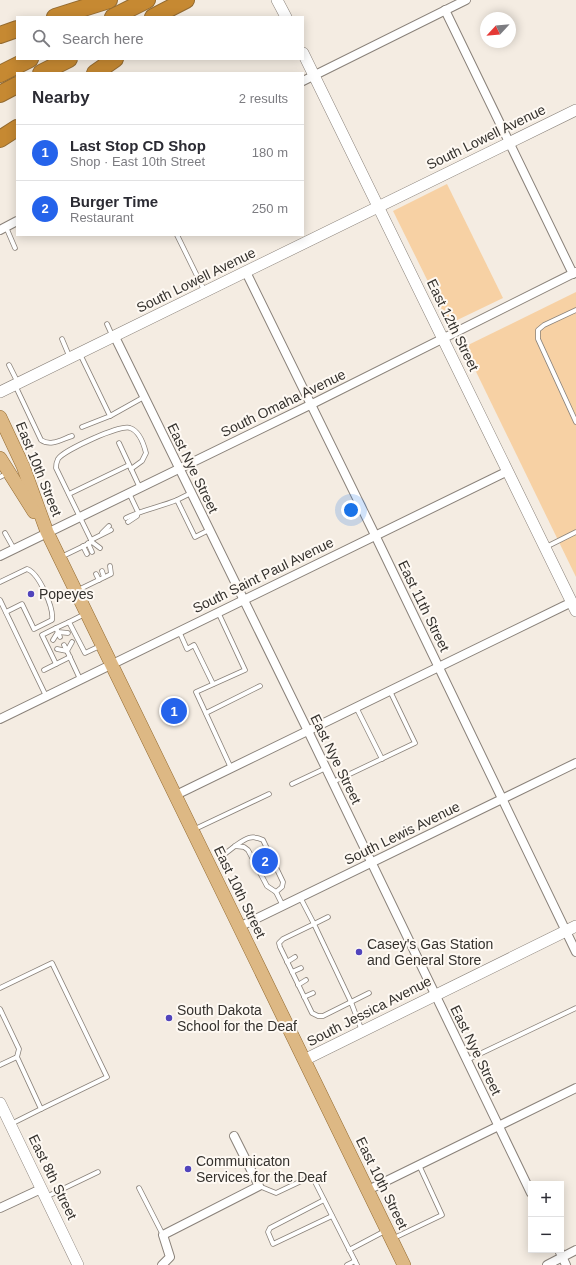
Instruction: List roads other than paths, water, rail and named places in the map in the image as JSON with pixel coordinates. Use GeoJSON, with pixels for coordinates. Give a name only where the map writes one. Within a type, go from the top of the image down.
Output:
{"type":"FeatureCollection","features":[{"type":"Feature","properties":{"kind":"highway"},"geometry":{"type":"LineString","coordinates":[[58,16],[109,0]]}},
{"type":"Feature","properties":{"kind":"highway"},"geometry":{"type":"LineString","coordinates":[[115,16],[147,0]]}},
{"type":"Feature","properties":{"kind":"highway"},"geometry":{"type":"LineString","coordinates":[[155,16],[186,0]]}},
{"type":"Feature","properties":{"kind":"highway"},"geometry":{"type":"LineString","coordinates":[[176,16],[200,0]]}},
{"type":"Feature","properties":{"kind":"highway"},"geometry":{"type":"LineString","coordinates":[[0,35],[16,29]]}},
{"type":"Feature","properties":{"kind":"highway"},"geometry":{"type":"LineString","coordinates":[[0,74],[28,60]]}},
{"type":"Feature","properties":{"kind":"highway"},"geometry":{"type":"LineString","coordinates":[[43,72],[67,60]]}},
{"type":"Feature","properties":{"kind":"highway"},"geometry":{"type":"LineString","coordinates":[[96,72],[114,60]]}},
{"type":"Feature","properties":{"kind":"highway"},"geometry":{"type":"LineString","coordinates":[[0,94],[16,86]]}},
{"type":"Feature","properties":{"kind":"highway"},"geometry":{"type":"LineString","coordinates":[[0,139],[16,129]]}},
{"type":"Feature","properties":{"kind":"main road","name":"East 10th Street"},"geometry":{"type":"LineString","coordinates":[[0,417],[23,466],[47,532],[404,1265]]}},
{"type":"Feature","properties":{"kind":"main road","name":"East 10th Street"},"geometry":{"type":"LineString","coordinates":[[0,458],[4,475],[47,532]]}},
{"type":"Feature","properties":{"kind":"street"},"geometry":{"type":"LineString","coordinates":[[277,0],[285,16]]}},
{"type":"Feature","properties":{"kind":"street"},"geometry":{"type":"LineString","coordinates":[[304,81],[466,0]]}},
{"type":"Feature","properties":{"kind":"street"},"geometry":{"type":"LineString","coordinates":[[445,10],[575,273]]}},
{"type":"Feature","properties":{"kind":"street","name":"East 12th Street"},"geometry":{"type":"LineString","coordinates":[[304,55],[574,607]]}},
{"type":"Feature","properties":{"kind":"street","name":"South Lowell Avenue"},"geometry":{"type":"LineString","coordinates":[[0,392],[576,110]]}},
{"type":"Feature","properties":{"kind":"street"},"geometry":{"type":"LineString","coordinates":[[3,228],[16,222]]}},
{"type":"Feature","properties":{"kind":"street","name":"East 11th Street"},"geometry":{"type":"LineString","coordinates":[[246,272],[502,799],[571,928],[576,952]]}},
{"type":"Feature","properties":{"kind":"street","name":"South Omaha Avenue"},"geometry":{"type":"LineString","coordinates":[[0,556],[310,405],[575,273]]}},
{"type":"Feature","properties":{"kind":"street","name":"East Nye Street"},"geometry":{"type":"LineString","coordinates":[[114,337],[333,782],[528,1187]]}},
{"type":"Feature","properties":{"kind":"street","name":"South Saint Paul Avenue"},"geometry":{"type":"LineString","coordinates":[[0,719],[243,599],[508,471]]}},
{"type":"Feature","properties":{"kind":"street"},"geometry":{"type":"LineString","coordinates":[[176,795],[439,667],[574,607]]}},
{"type":"Feature","properties":{"kind":"street","name":"South Lewis Avenue"},"geometry":{"type":"LineString","coordinates":[[239,927],[576,763]]}},
{"type":"Feature","properties":{"kind":"street","name":"South Jessica Avenue"},"geometry":{"type":"LineString","coordinates":[[304,1060],[571,928]]}},
{"type":"Feature","properties":{"kind":"street"},"geometry":{"type":"LineString","coordinates":[[368,1190],[576,1088]]}},
{"type":"Feature","properties":{"kind":"street","name":"East 8th Street"},"geometry":{"type":"LineString","coordinates":[[0,1103],[78,1265]]}},
{"type":"Feature","properties":{"kind":"street"},"geometry":{"type":"LineString","coordinates":[[162,1265],[170,1257],[163,1235],[258,1186],[234,1136]]}},
{"type":"Feature","properties":{"kind":"street"},"geometry":{"type":"LineString","coordinates":[[0,1208],[43,1193]]}},
{"type":"Feature","properties":{"kind":"street"},"geometry":{"type":"LineString","coordinates":[[547,1265],[576,1250]]}},
{"type":"Feature","properties":{"kind":"lane"},"geometry":{"type":"LineString","coordinates":[[3,228],[15,248]]}},
{"type":"Feature","properties":{"kind":"lane"},"geometry":{"type":"LineString","coordinates":[[177,236],[205,292]]}},
{"type":"Feature","properties":{"kind":"lane"},"geometry":{"type":"LineString","coordinates":[[576,310],[544,325],[538,330],[538,339],[576,421]]}},
{"type":"Feature","properties":{"kind":"lane"},"geometry":{"type":"LineString","coordinates":[[107,324],[114,337]]}},
{"type":"Feature","properties":{"kind":"lane"},"geometry":{"type":"LineString","coordinates":[[62,340],[75,356],[110,416]]}},
{"type":"Feature","properties":{"kind":"lane"},"geometry":{"type":"LineString","coordinates":[[9,365],[41,440],[46,443],[53,443],[71,434]]}},
{"type":"Feature","properties":{"kind":"lane"},"geometry":{"type":"LineString","coordinates":[[83,429],[144,397]]}},
{"type":"Feature","properties":{"kind":"lane"},"geometry":{"type":"LineString","coordinates":[[69,494],[142,461],[146,453],[138,435],[131,428],[123,426],[65,453],[58,459],[56,468],[80,517],[90,542],[92,552]]}},
{"type":"Feature","properties":{"kind":"lane"},"geometry":{"type":"LineString","coordinates":[[119,444],[140,488]]}},
{"type":"Feature","properties":{"kind":"lane"},"geometry":{"type":"LineString","coordinates":[[129,493],[138,512]]}},
{"type":"Feature","properties":{"kind":"lane"},"geometry":{"type":"LineString","coordinates":[[127,520],[137,516],[138,512],[162,506],[191,493]]}},
{"type":"Feature","properties":{"kind":"lane"},"geometry":{"type":"LineString","coordinates":[[177,500],[195,537],[209,530]]}},
{"type":"Feature","properties":{"kind":"lane"},"geometry":{"type":"LineString","coordinates":[[60,557],[90,542],[110,528]]}},
{"type":"Feature","properties":{"kind":"lane"},"geometry":{"type":"LineString","coordinates":[[545,548],[576,532]]}},
{"type":"Feature","properties":{"kind":"lane"},"geometry":{"type":"LineString","coordinates":[[5,533],[14,549]]}},
{"type":"Feature","properties":{"kind":"lane"},"geometry":{"type":"LineString","coordinates":[[90,542],[100,548]]}},
{"type":"Feature","properties":{"kind":"lane"},"geometry":{"type":"LineString","coordinates":[[83,546],[86,554]]}},
{"type":"Feature","properties":{"kind":"lane"},"geometry":{"type":"LineString","coordinates":[[76,591],[111,574],[110,566]]}},
{"type":"Feature","properties":{"kind":"lane"},"geometry":{"type":"LineString","coordinates":[[0,582],[27,569],[32,571],[39,582],[53,612],[52,620],[34,629],[22,604],[6,612]]}},
{"type":"Feature","properties":{"kind":"lane"},"geometry":{"type":"LineString","coordinates":[[102,571],[104,577]]}},
{"type":"Feature","properties":{"kind":"lane"},"geometry":{"type":"LineString","coordinates":[[96,574],[99,580]]}},
{"type":"Feature","properties":{"kind":"lane"},"geometry":{"type":"LineString","coordinates":[[0,600],[46,696]]}},
{"type":"Feature","properties":{"kind":"lane"},"geometry":{"type":"LineString","coordinates":[[218,612],[245,670],[196,692],[232,768]]}},
{"type":"Feature","properties":{"kind":"lane"},"geometry":{"type":"LineString","coordinates":[[56,664],[42,635],[57,630],[87,613]]}},
{"type":"Feature","properties":{"kind":"lane"},"geometry":{"type":"LineString","coordinates":[[69,622],[85,653],[102,644]]}},
{"type":"Feature","properties":{"kind":"lane"},"geometry":{"type":"LineString","coordinates":[[57,630],[68,633]]}},
{"type":"Feature","properties":{"kind":"lane"},"geometry":{"type":"LineString","coordinates":[[57,630],[60,637]]}},
{"type":"Feature","properties":{"kind":"lane"},"geometry":{"type":"LineString","coordinates":[[53,640],[57,630]]}},
{"type":"Feature","properties":{"kind":"lane"},"geometry":{"type":"LineString","coordinates":[[179,631],[187,649],[194,645],[213,684]]}},
{"type":"Feature","properties":{"kind":"lane"},"geometry":{"type":"LineString","coordinates":[[67,651],[72,642]]}},
{"type":"Feature","properties":{"kind":"lane"},"geometry":{"type":"LineString","coordinates":[[64,645],[80,679]]}},
{"type":"Feature","properties":{"kind":"lane"},"geometry":{"type":"LineString","coordinates":[[57,649],[67,651]]}},
{"type":"Feature","properties":{"kind":"lane"},"geometry":{"type":"LineString","coordinates":[[44,670],[70,657]]}},
{"type":"Feature","properties":{"kind":"lane"},"geometry":{"type":"LineString","coordinates":[[206,713],[260,686]]}},
{"type":"Feature","properties":{"kind":"lane"},"geometry":{"type":"LineString","coordinates":[[333,782],[415,743],[390,691]]}},
{"type":"Feature","properties":{"kind":"lane"},"geometry":{"type":"LineString","coordinates":[[356,707],[382,759]]}},
{"type":"Feature","properties":{"kind":"lane"},"geometry":{"type":"LineString","coordinates":[[292,784],[326,768]]}},
{"type":"Feature","properties":{"kind":"lane"},"geometry":{"type":"LineString","coordinates":[[193,830],[269,794]]}},
{"type":"Feature","properties":{"kind":"lane"},"geometry":{"type":"LineString","coordinates":[[226,853],[250,837],[257,837],[263,840],[283,882],[282,887],[276,892]]}},
{"type":"Feature","properties":{"kind":"lane"},"geometry":{"type":"LineString","coordinates":[[235,846],[244,847],[248,850],[267,886],[276,892],[283,906]]}},
{"type":"Feature","properties":{"kind":"lane"},"geometry":{"type":"LineString","coordinates":[[300,897],[314,924],[321,945],[332,968],[351,1002],[362,1031]]}},
{"type":"Feature","properties":{"kind":"lane"},"geometry":{"type":"LineString","coordinates":[[328,917],[283,939],[279,943],[312,1013],[318,1016],[323,1016],[369,993]]}},
{"type":"Feature","properties":{"kind":"lane"},"geometry":{"type":"LineString","coordinates":[[287,962],[295,957]]}},
{"type":"Feature","properties":{"kind":"lane"},"geometry":{"type":"LineString","coordinates":[[0,988],[52,963],[107,1078],[10,1125]]}},
{"type":"Feature","properties":{"kind":"lane"},"geometry":{"type":"LineString","coordinates":[[292,972],[300,968]]}},
{"type":"Feature","properties":{"kind":"lane"},"geometry":{"type":"LineString","coordinates":[[298,985],[306,980]]}},
{"type":"Feature","properties":{"kind":"lane"},"geometry":{"type":"LineString","coordinates":[[304,997],[313,993]]}},
{"type":"Feature","properties":{"kind":"lane"},"geometry":{"type":"LineString","coordinates":[[467,1060],[576,1008]]}},
{"type":"Feature","properties":{"kind":"lane"},"geometry":{"type":"LineString","coordinates":[[0,1009],[19,1049],[17,1057],[41,1109]]}},
{"type":"Feature","properties":{"kind":"lane"},"geometry":{"type":"LineString","coordinates":[[0,1065],[17,1057]]}},
{"type":"Feature","properties":{"kind":"lane"},"geometry":{"type":"LineString","coordinates":[[349,1250],[442,1214],[418,1165]]}},
{"type":"Feature","properties":{"kind":"lane"},"geometry":{"type":"LineString","coordinates":[[43,1193],[98,1172]]}},
{"type":"Feature","properties":{"kind":"lane"},"geometry":{"type":"LineString","coordinates":[[258,1186],[276,1193],[312,1176],[356,1263],[347,1265]]}},
{"type":"Feature","properties":{"kind":"lane"},"geometry":{"type":"LineString","coordinates":[[139,1188],[163,1235]]}},
{"type":"Feature","properties":{"kind":"lane"},"geometry":{"type":"LineString","coordinates":[[324,1200],[270,1228],[268,1232],[273,1244],[332,1216]]}},
{"type":"Feature","properties":{"kind":"place","name":"Popeyes"},"geometry":{"type":"Point","coordinates":[31,594]}},
{"type":"Feature","properties":{"kind":"place","name":"Last Stop CD Shop"},"geometry":{"type":"Point","coordinates":[174,711]}},
{"type":"Feature","properties":{"kind":"place","name":"Burger Time"},"geometry":{"type":"Point","coordinates":[265,861]}},
{"type":"Feature","properties":{"kind":"place","name":"Casey's Gas Station and General Store"},"geometry":{"type":"Point","coordinates":[359,952]}},
{"type":"Feature","properties":{"kind":"place","name":"South Dakota School for the Deaf"},"geometry":{"type":"Point","coordinates":[169,1018]}},
{"type":"Feature","properties":{"kind":"place","name":"Communicaton Services for the Deaf"},"geometry":{"type":"Point","coordinates":[188,1169]}}]}
